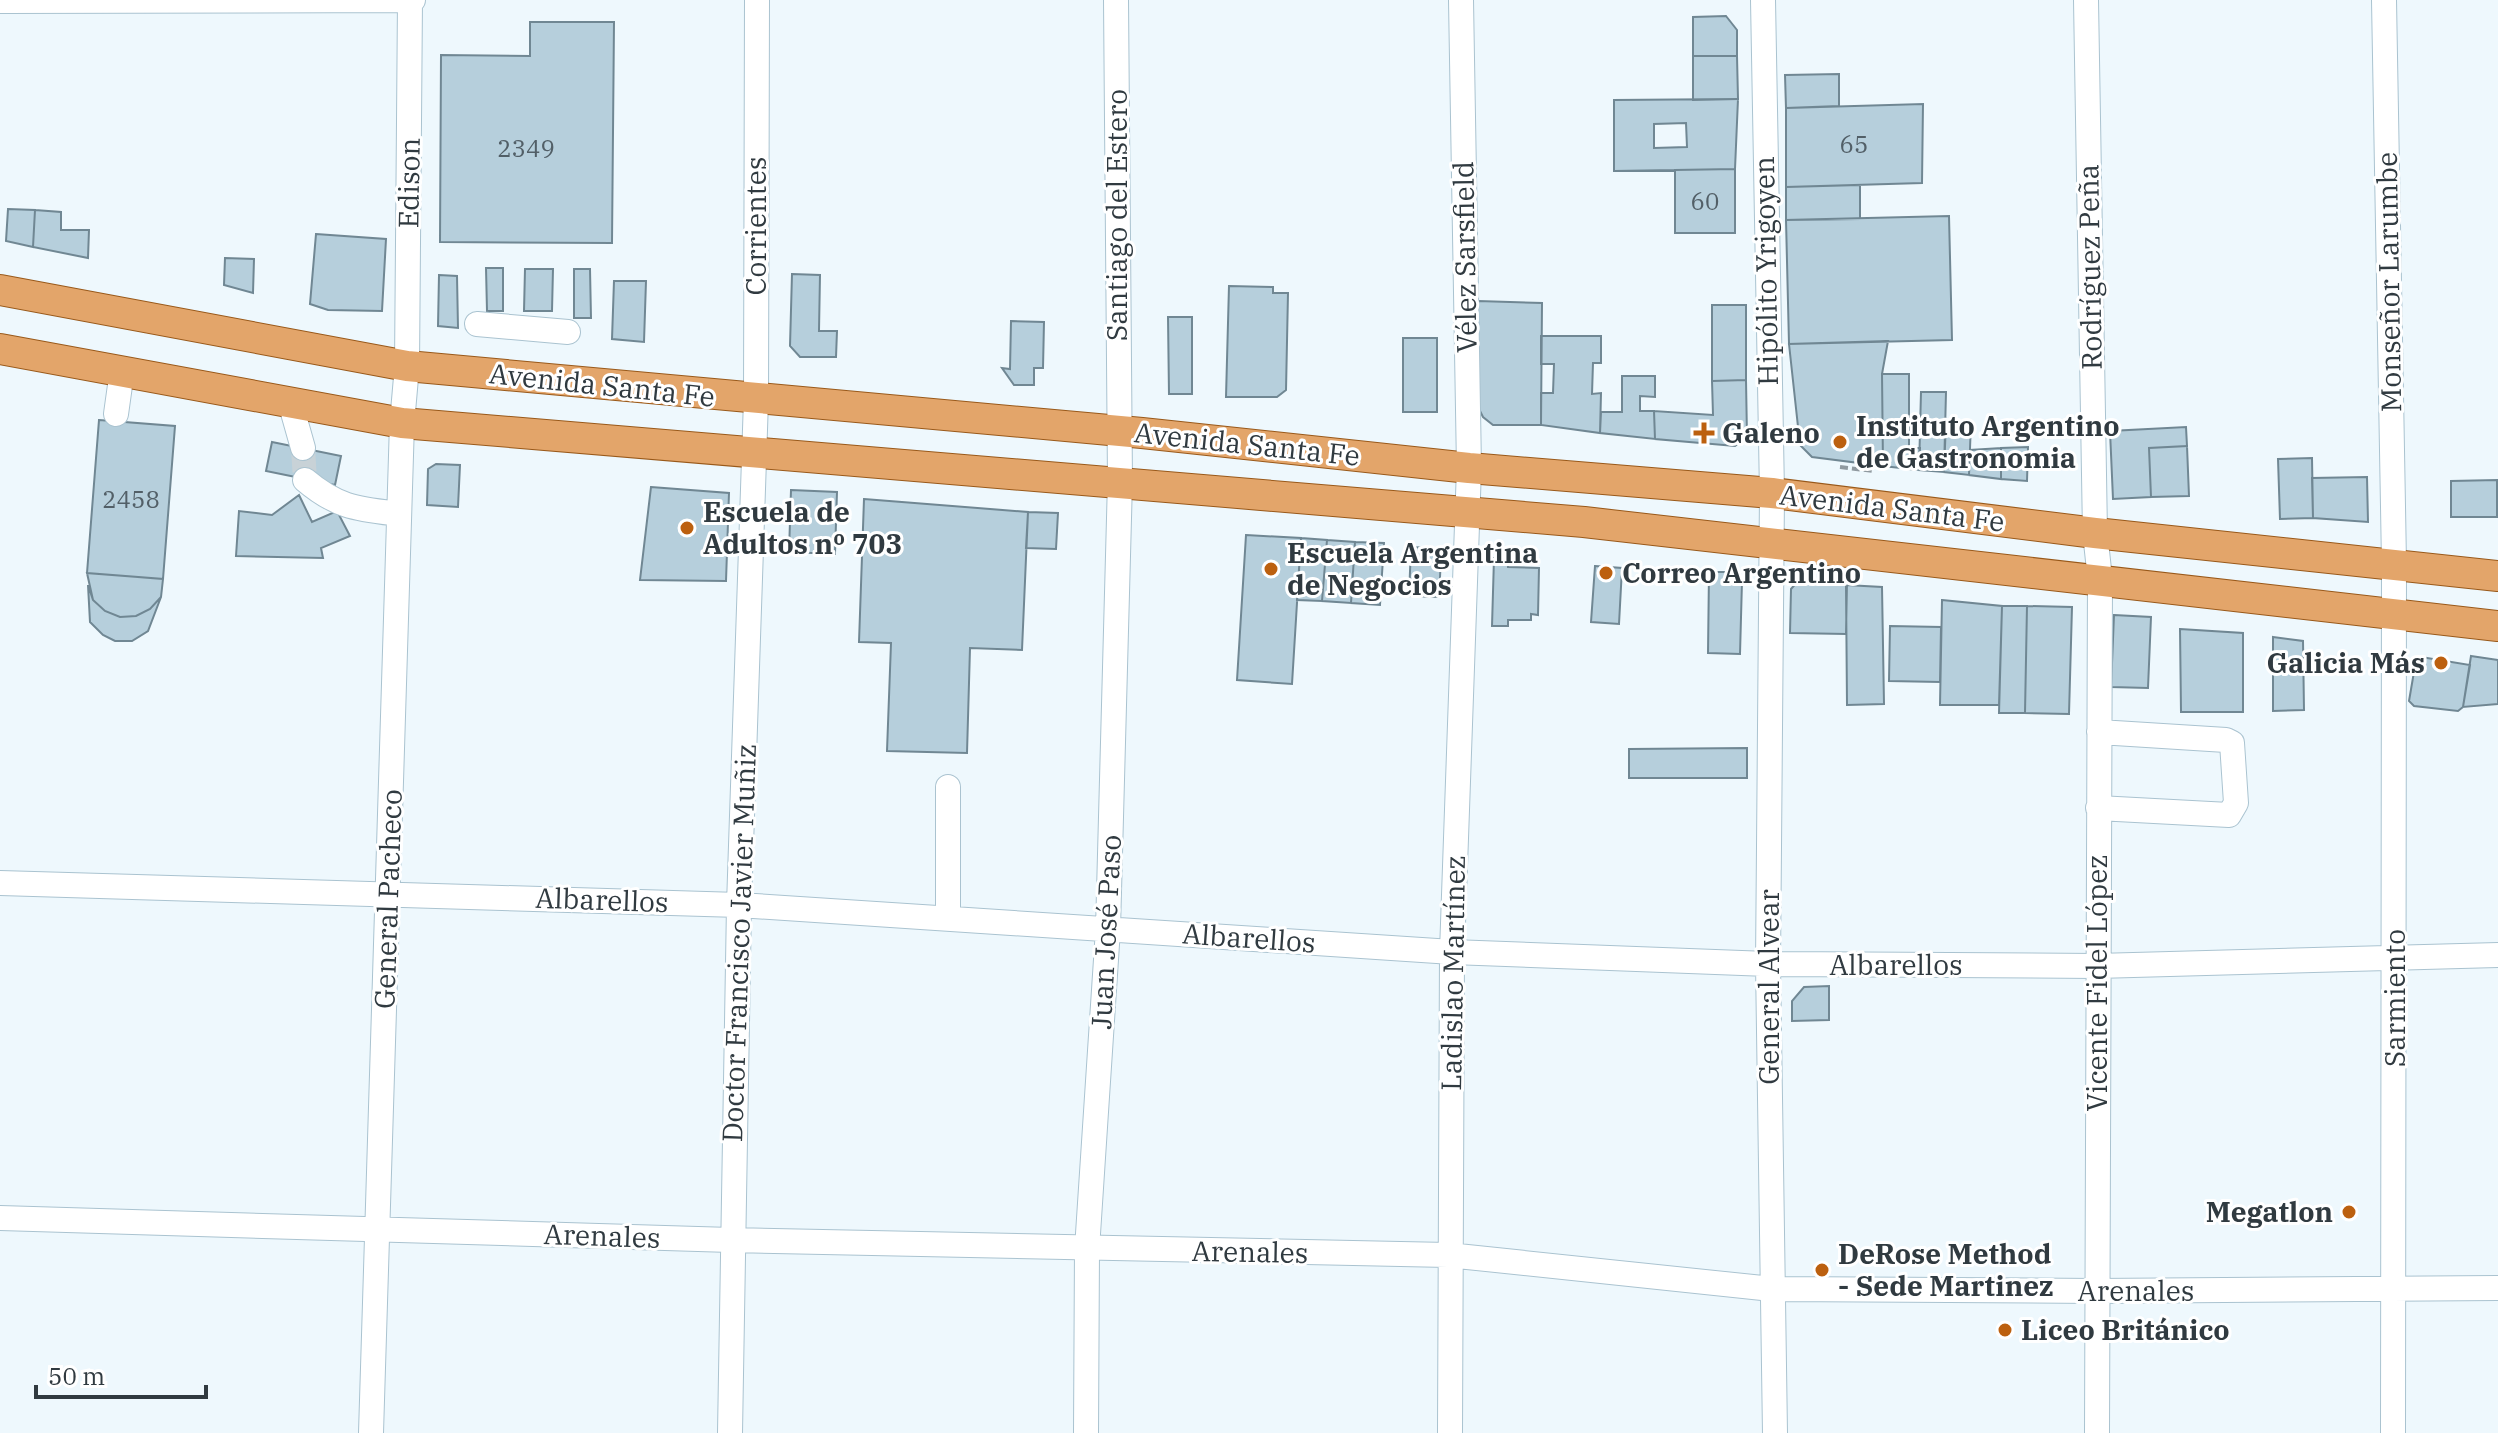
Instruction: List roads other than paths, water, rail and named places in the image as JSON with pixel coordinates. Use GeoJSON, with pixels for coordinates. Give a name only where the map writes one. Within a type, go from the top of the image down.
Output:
{"type":"FeatureCollection","features":[{"type":"Feature","properties":{"kind":"main road","name":"Avenida Santa Fe"},"geometry":{"type":"LineString","coordinates":[[0,290],[407,366],[1119,431],[1469,468],[1772,493],[2095,533],[2498,576]]}},
{"type":"Feature","properties":{"kind":"main road","name":"Avenida Santa Fe"},"geometry":{"type":"LineString","coordinates":[[0,349],[402,423],[1584,522],[2498,626]]}},
{"type":"Feature","properties":{"kind":"street"},"geometry":{"type":"LineString","coordinates":[[0,1],[412,0]]}},
{"type":"Feature","properties":{"kind":"street","name":"Edison"},"geometry":{"type":"LineString","coordinates":[[407,366],[412,0]]}},
{"type":"Feature","properties":{"kind":"street","name":"Corrientes"},"geometry":{"type":"LineString","coordinates":[[754,452],[757,0]]}},
{"type":"Feature","properties":{"kind":"street","name":"Santiago del Estero"},"geometry":{"type":"LineString","coordinates":[[1116,0],[1119,431]]}},
{"type":"Feature","properties":{"kind":"street","name":"Vélez Sarsfield"},"geometry":{"type":"LineString","coordinates":[[1461,0],[1468,514]]}},
{"type":"Feature","properties":{"kind":"street","name":"Hipólito Yrigoyen"},"geometry":{"type":"LineString","coordinates":[[1763,0],[1772,493],[1770,542]]}},
{"type":"Feature","properties":{"kind":"street","name":"Rodríguez Peña"},"geometry":{"type":"LineString","coordinates":[[2086,0],[2095,533]]}},
{"type":"Feature","properties":{"kind":"street","name":"Monseñor Larumbe"},"geometry":{"type":"LineString","coordinates":[[2384,0],[2394,563]]}},
{"type":"Feature","properties":{"kind":"street"},"geometry":{"type":"LineString","coordinates":[[477,324],[568,332]]}},
{"type":"Feature","properties":{"kind":"street","name":"General Pacheco"},"geometry":{"type":"LineString","coordinates":[[371,1433],[402,423],[407,366]]}},
{"type":"Feature","properties":{"kind":"street"},"geometry":{"type":"LineString","coordinates":[[116,414],[122,371]]}},
{"type":"Feature","properties":{"kind":"street"},"geometry":{"type":"LineString","coordinates":[[290,402],[303,448]]}},
{"type":"Feature","properties":{"kind":"street","name":"Juan José Paso"},"geometry":{"type":"LineString","coordinates":[[1086,1433],[1087,1249],[1108,929],[1119,431]]}},
{"type":"Feature","properties":{"kind":"street","name":"Doctor Francisco Javier Muñiz"},"geometry":{"type":"LineString","coordinates":[[730,1433],[739,905],[754,452]]}},
{"type":"Feature","properties":{"kind":"street"},"geometry":{"type":"LineString","coordinates":[[305,480],[324,496],[348,508],[399,514]]}},
{"type":"Feature","properties":{"kind":"street","name":"Ladislao Martínez"},"geometry":{"type":"LineString","coordinates":[[1450,1433],[1448,1255],[1452,952],[1468,514]]}},
{"type":"Feature","properties":{"kind":"street","name":"Vicente Fidel López"},"geometry":{"type":"LineString","coordinates":[[2095,533],[2100,579],[2097,1433]]}},
{"type":"Feature","properties":{"kind":"street","name":"General Alvear"},"geometry":{"type":"LineString","coordinates":[[1770,542],[1768,964],[1775,1433]]}},
{"type":"Feature","properties":{"kind":"street","name":"Sarmiento"},"geometry":{"type":"LineString","coordinates":[[2393,1433],[2394,563]]}},
{"type":"Feature","properties":{"kind":"street"},"geometry":{"type":"LineString","coordinates":[[2098,808],[2229,815],[2236,803],[2232,743],[2226,740],[2099,732]]}},
{"type":"Feature","properties":{"kind":"street"},"geometry":{"type":"LineString","coordinates":[[948,787],[948,918]]}},
{"type":"Feature","properties":{"kind":"street","name":"Albarellos"},"geometry":{"type":"LineString","coordinates":[[0,883],[739,905],[1452,952],[1768,964],[2097,966],[2498,955]]}},
{"type":"Feature","properties":{"kind":"street","name":"Arenales"},"geometry":{"type":"LineString","coordinates":[[0,1218],[731,1240],[1448,1255],[1772,1289],[2096,1291],[2498,1288]]}},
{"type":"Feature","properties":{"kind":"tunnel"},"geometry":{"type":"LineString","coordinates":[[303,448],[305,480]]}},
{"type":"Feature","properties":{"kind":"place","name":"Galeno"},"geometry":{"type":"Point","coordinates":[1704,433]}},
{"type":"Feature","properties":{"kind":"place","name":"Instituto Argentino de Gastronomia"},"geometry":{"type":"Point","coordinates":[1840,442]}},
{"type":"Feature","properties":{"kind":"place","name":"Escuela de Adultos nº 703"},"geometry":{"type":"Point","coordinates":[687,528]}},
{"type":"Feature","properties":{"kind":"place","name":"Escuela Argentina de Negocios"},"geometry":{"type":"Point","coordinates":[1271,569]}},
{"type":"Feature","properties":{"kind":"place","name":"Correo Argentino"},"geometry":{"type":"Point","coordinates":[1606,573]}},
{"type":"Feature","properties":{"kind":"place","name":"Galicia Más"},"geometry":{"type":"Point","coordinates":[2441,663]}},
{"type":"Feature","properties":{"kind":"place","name":"Megatlon"},"geometry":{"type":"Point","coordinates":[2349,1212]}},
{"type":"Feature","properties":{"kind":"place","name":"DeRose Method - Sede Martinez"},"geometry":{"type":"Point","coordinates":[1822,1270]}},
{"type":"Feature","properties":{"kind":"place","name":"Liceo Británico"},"geometry":{"type":"Point","coordinates":[2005,1330]}}]}
